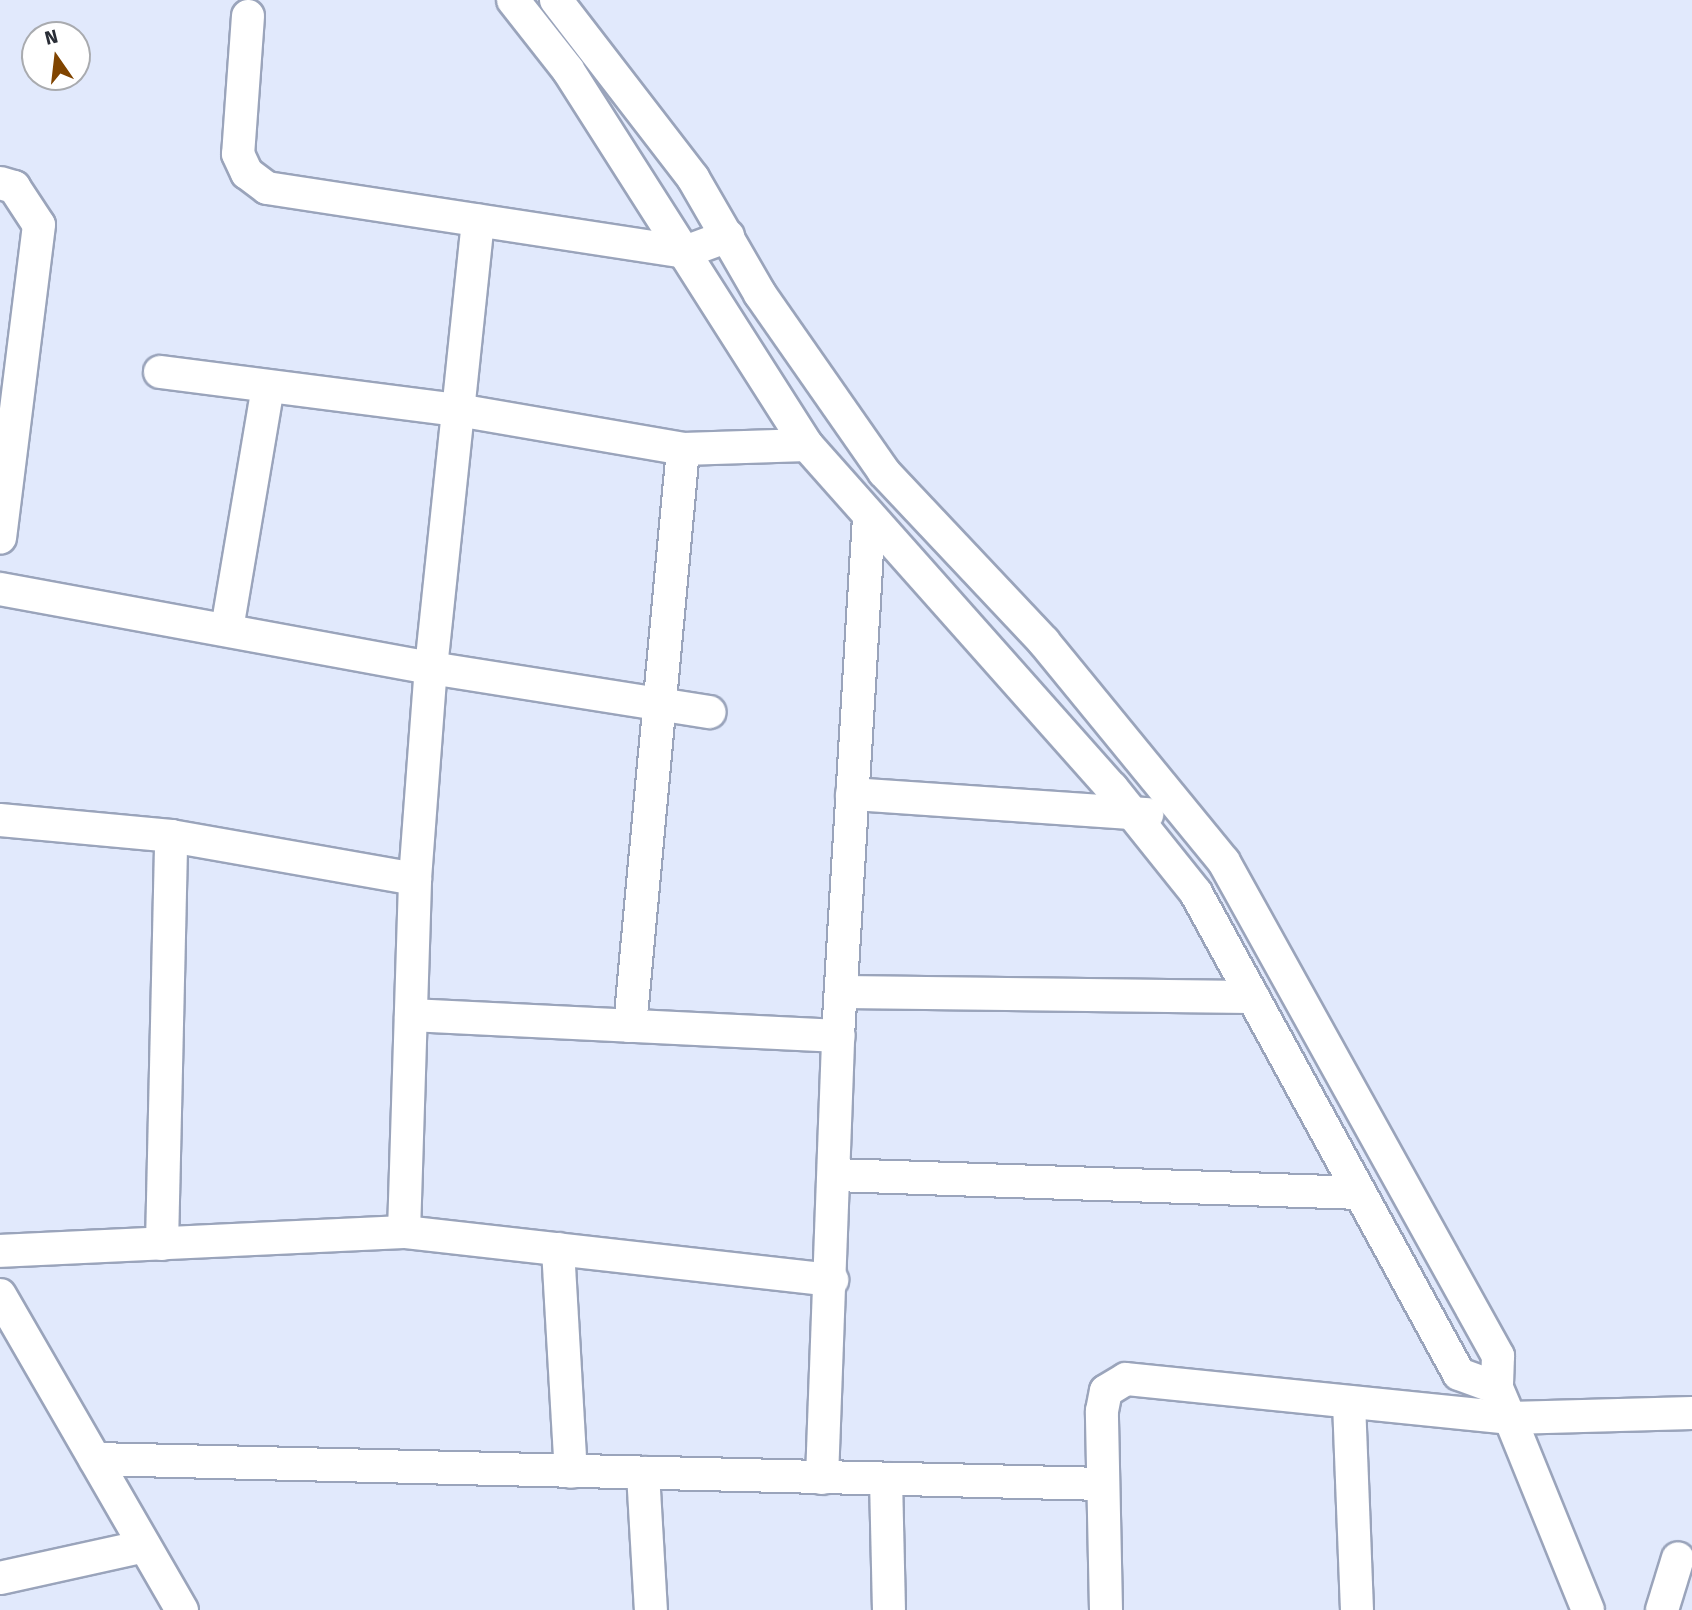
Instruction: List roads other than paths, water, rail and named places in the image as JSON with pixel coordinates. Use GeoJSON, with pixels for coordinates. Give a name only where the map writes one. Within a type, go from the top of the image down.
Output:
{"type":"FeatureCollection","features":[{"type":"Feature","properties":{"kind":"street"},"geometry":{"type":"LineString","coordinates":[[543,9],[605,66],[693,178],[760,294],[884,472],[1044,642],[1224,862],[1498,1356],[1497,1388],[1588,1610]]}},
{"type":"Feature","properties":{"kind":"street"},"geometry":{"type":"LineString","coordinates":[[543,9],[568,70],[807,445],[1134,816],[1196,893],[1459,1374],[1497,1388]]}},
{"type":"Feature","properties":{"kind":"street"},"geometry":{"type":"LineString","coordinates":[[248,16],[238,153],[247,173],[267,188],[685,252],[728,236]]}},
{"type":"Feature","properties":{"kind":"street"},"geometry":{"type":"LineString","coordinates":[[0,183],[14,187],[39,225],[8,403],[0,538]]}},
{"type":"Feature","properties":{"kind":"street"},"geometry":{"type":"LineString","coordinates":[[404,1232],[415,879],[431,668],[478,220]]}},
{"type":"Feature","properties":{"kind":"street"},"geometry":{"type":"LineString","coordinates":[[160,372],[458,411],[683,449],[807,445]]}},
{"type":"Feature","properties":{"kind":"street"},"geometry":{"type":"LineString","coordinates":[[227,629],[268,386]]}},
{"type":"Feature","properties":{"kind":"street"},"geometry":{"type":"LineString","coordinates":[[630,1026],[662,707],[683,449]]}},
{"type":"Feature","properties":{"kind":"street"},"geometry":{"type":"LineString","coordinates":[[822,1478],[832,1280],[838,1036],[869,517]]}},
{"type":"Feature","properties":{"kind":"street"},"geometry":{"type":"LineString","coordinates":[[0,589],[431,668],[662,707],[710,712]]}},
{"type":"Feature","properties":{"kind":"street"},"geometry":{"type":"LineString","coordinates":[[852,793],[1134,816],[1183,809]]}},
{"type":"Feature","properties":{"kind":"street"},"geometry":{"type":"LineString","coordinates":[[0,820],[171,836],[415,879]]}},
{"type":"Feature","properties":{"kind":"street"},"geometry":{"type":"LineString","coordinates":[[162,1244],[171,836]]}},
{"type":"Feature","properties":{"kind":"street"},"geometry":{"type":"LineString","coordinates":[[841,992],[1253,996]]}},
{"type":"Feature","properties":{"kind":"street"},"geometry":{"type":"LineString","coordinates":[[411,1015],[838,1036]]}},
{"type":"Feature","properties":{"kind":"street"},"geometry":{"type":"LineString","coordinates":[[835,1175],[1360,1193]]}},
{"type":"Feature","properties":{"kind":"street"},"geometry":{"type":"LineString","coordinates":[[0,1251],[404,1232],[832,1280]]}},
{"type":"Feature","properties":{"kind":"street"},"geometry":{"type":"LineString","coordinates":[[558,1249],[572,1472]]}},
{"type":"Feature","properties":{"kind":"street"},"geometry":{"type":"LineString","coordinates":[[0,1295],[182,1610]]}},
{"type":"Feature","properties":{"kind":"street"},"geometry":{"type":"LineString","coordinates":[[1106,1610],[1104,1401],[1106,1391],[1126,1379],[1510,1418],[1692,1413]]}},
{"type":"Feature","properties":{"kind":"street"},"geometry":{"type":"LineString","coordinates":[[1349,1402],[1357,1610]]}},
{"type":"Feature","properties":{"kind":"street"},"geometry":{"type":"LineString","coordinates":[[95,1459],[1103,1484]]}},
{"type":"Feature","properties":{"kind":"street"},"geometry":{"type":"LineString","coordinates":[[643,1473],[651,1610]]}},
{"type":"Feature","properties":{"kind":"street"},"geometry":{"type":"LineString","coordinates":[[886,1479],[889,1610]]}},
{"type":"Feature","properties":{"kind":"street"},"geometry":{"type":"LineString","coordinates":[[0,1578],[145,1546]]}},
{"type":"Feature","properties":{"kind":"street"},"geometry":{"type":"LineString","coordinates":[[1662,1610],[1678,1558]]}}]}
